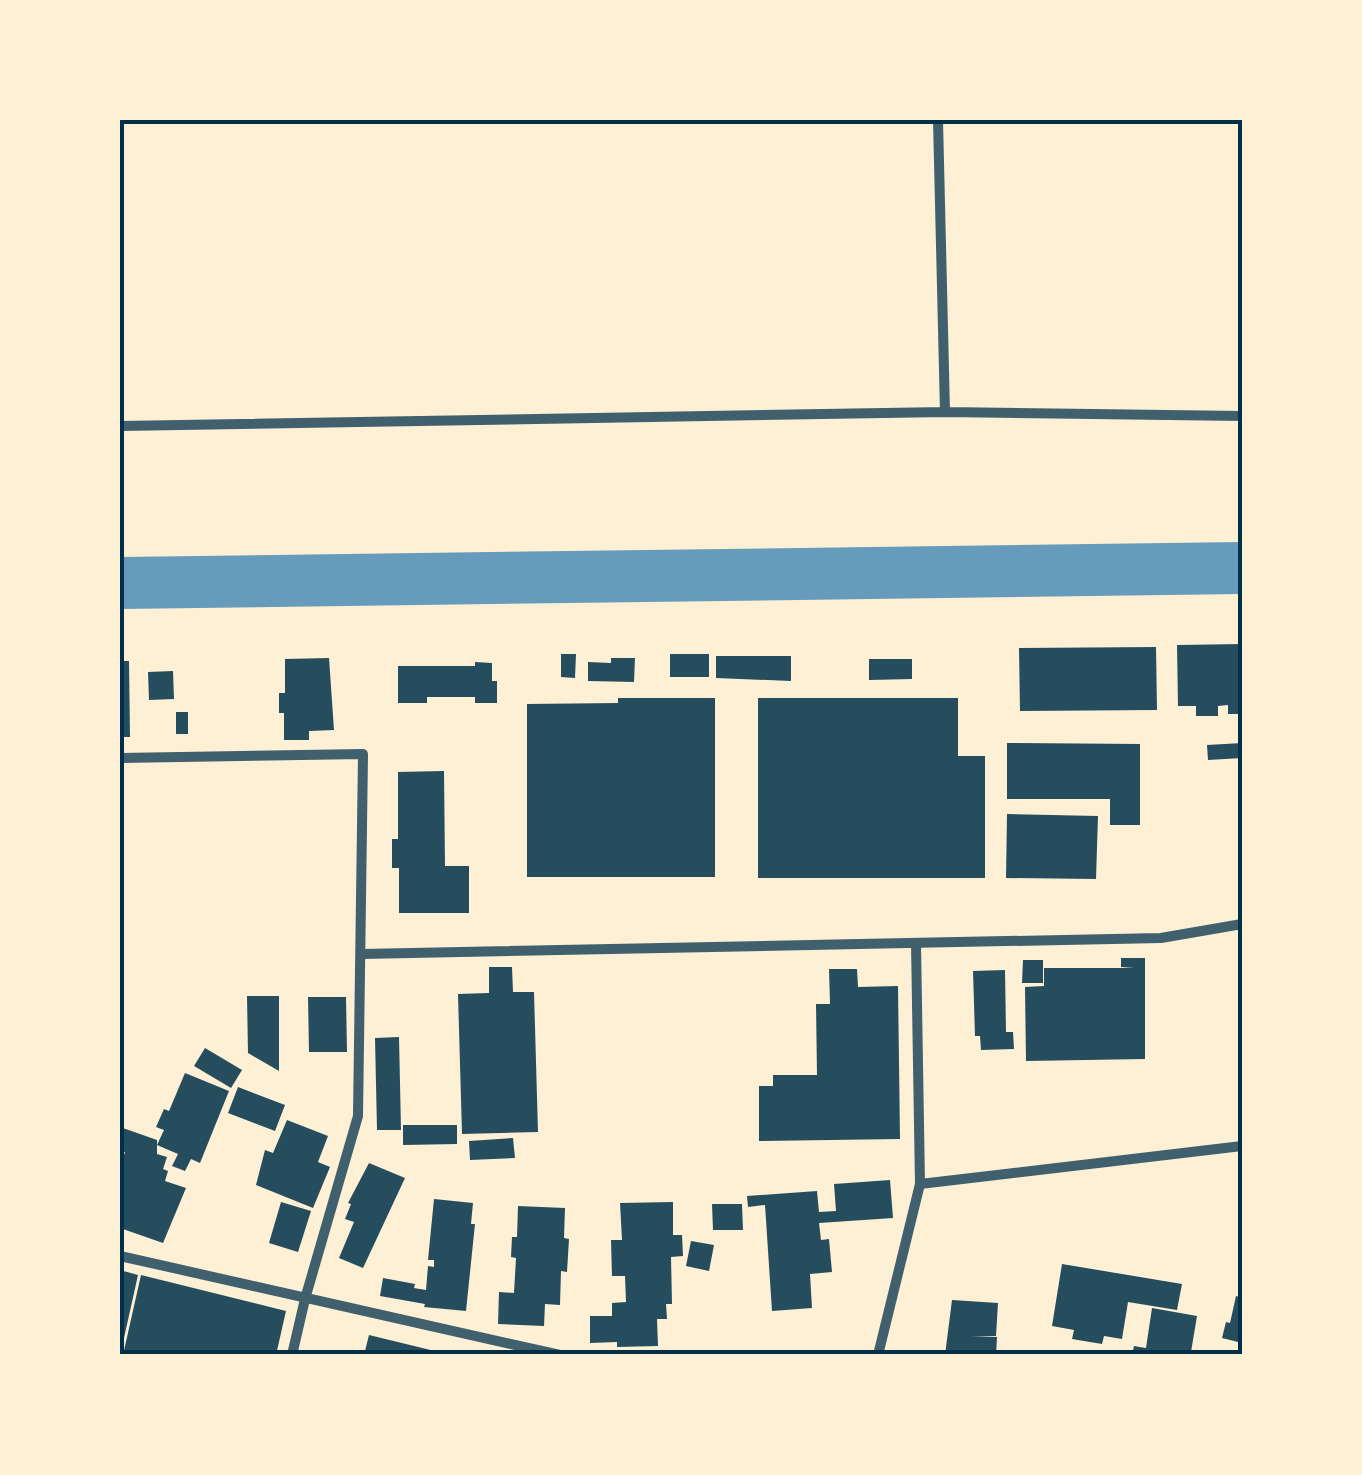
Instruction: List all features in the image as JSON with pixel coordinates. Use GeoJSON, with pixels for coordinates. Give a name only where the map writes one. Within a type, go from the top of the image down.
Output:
{"type":"FeatureCollection","features":[{"type":"Feature","properties":{"kind":"street"},"geometry":{"type":"LineString","coordinates":[[938,120],[945,412]]}},
{"type":"Feature","properties":{"kind":"street"},"geometry":{"type":"LineString","coordinates":[[120,426],[945,412],[1242,416]]}},
{"type":"Feature","properties":{"kind":"street"},"geometry":{"type":"LineString","coordinates":[[120,758],[363,754],[358,1116],[292,1355]]}},
{"type":"Feature","properties":{"kind":"street"},"geometry":{"type":"LineString","coordinates":[[362,954],[1162,938],[1242,924]]}},
{"type":"Feature","properties":{"kind":"street"},"geometry":{"type":"LineString","coordinates":[[878,1355],[920,1184],[916,943]]}},
{"type":"Feature","properties":{"kind":"street"},"geometry":{"type":"LineString","coordinates":[[920,1184],[1242,1146]]}},
{"type":"Feature","properties":{"kind":"street"},"geometry":{"type":"LineString","coordinates":[[120,1256],[560,1355]]}},
{"type":"Feature","properties":{"kind":"building"},"geometry":{"type":"Polygon","coordinates":[[[1242,644],[1242,714],[1228,714],[1228,705],[1218,706],[1218,716],[1196,716],[1196,706],[1178,706],[1177,645],[1242,644]]]}},
{"type":"Feature","properties":{"kind":"building"},"geometry":{"type":"Polygon","coordinates":[[[1156,647],[1157,710],[1020,711],[1019,648],[1156,647]]]}},
{"type":"Feature","properties":{"kind":"building"},"geometry":{"type":"Polygon","coordinates":[[[561,654],[576,654],[575,678],[561,677],[561,654]]]}},
{"type":"Feature","properties":{"kind":"building"},"geometry":{"type":"Polygon","coordinates":[[[670,654],[709,654],[709,677],[670,677],[670,654]]]}},
{"type":"Feature","properties":{"kind":"building"},"geometry":{"type":"Polygon","coordinates":[[[716,656],[791,656],[791,681],[716,678],[716,656]]]}},
{"type":"Feature","properties":{"kind":"building"},"geometry":{"type":"Polygon","coordinates":[[[329,658],[334,730],[309,731],[309,740],[284,740],[279,693],[285,693],[285,659],[329,658]]]}},
{"type":"Feature","properties":{"kind":"building"},"geometry":{"type":"Polygon","coordinates":[[[611,658],[635,658],[634,682],[588,681],[588,662],[611,663],[611,658]]]}},
{"type":"Feature","properties":{"kind":"building"},"geometry":{"type":"Polygon","coordinates":[[[869,659],[912,659],[912,679],[869,680],[869,659]]]}},
{"type":"Feature","properties":{"kind":"building"},"geometry":{"type":"Polygon","coordinates":[[[120,661],[129,661],[130,737],[120,737],[120,661]]]}},
{"type":"Feature","properties":{"kind":"building"},"geometry":{"type":"Polygon","coordinates":[[[475,662],[492,663],[497,703],[475,703],[475,697],[427,697],[427,703],[398,703],[398,666],[475,666],[475,662]]]}},
{"type":"Feature","properties":{"kind":"building"},"geometry":{"type":"Polygon","coordinates":[[[173,671],[174,699],[149,700],[148,672],[173,671]]]}},
{"type":"Feature","properties":{"kind":"building"},"geometry":{"type":"Polygon","coordinates":[[[618,698],[715,698],[715,877],[527,877],[527,704],[618,703],[618,698]]]}},
{"type":"Feature","properties":{"kind":"building"},"geometry":{"type":"Polygon","coordinates":[[[758,698],[958,698],[958,756],[985,756],[985,878],[758,878],[758,698]]]}},
{"type":"Feature","properties":{"kind":"building"},"geometry":{"type":"Polygon","coordinates":[[[176,712],[188,712],[188,734],[176,734],[176,712]]]}},
{"type":"Feature","properties":{"kind":"building"},"geometry":{"type":"Polygon","coordinates":[[[1007,743],[1140,744],[1140,825],[1110,825],[1110,799],[1007,799],[1007,743]]]}},
{"type":"Feature","properties":{"kind":"building"},"geometry":{"type":"Polygon","coordinates":[[[1242,743],[1242,758],[1208,760],[1207,745],[1242,743]]]}},
{"type":"Feature","properties":{"kind":"building"},"geometry":{"type":"Polygon","coordinates":[[[444,771],[445,866],[469,866],[469,913],[399,913],[399,868],[392,868],[392,839],[398,839],[398,772],[444,771]]]}},
{"type":"Feature","properties":{"kind":"building"},"geometry":{"type":"Polygon","coordinates":[[[1007,814],[1098,816],[1096,879],[1006,878],[1007,814]]]}},
{"type":"Feature","properties":{"kind":"building"},"geometry":{"type":"Polygon","coordinates":[[[1121,958],[1145,958],[1145,1059],[1026,1061],[1025,987],[1044,986],[1044,968],[1134,968],[1121,967],[1121,958]]]}},
{"type":"Feature","properties":{"kind":"building"},"geometry":{"type":"Polygon","coordinates":[[[1023,960],[1043,960],[1043,983],[1022,983],[1023,960]]]}},
{"type":"Feature","properties":{"kind":"building"},"geometry":{"type":"Polygon","coordinates":[[[489,967],[512,967],[513,992],[534,992],[538,1132],[462,1134],[458,994],[489,993],[489,967]]]}},
{"type":"Feature","properties":{"kind":"building"},"geometry":{"type":"Polygon","coordinates":[[[829,969],[857,969],[858,987],[898,986],[900,1139],[759,1141],[759,1086],[773,1086],[773,1075],[817,1075],[816,1004],[830,1004],[829,969]]]}},
{"type":"Feature","properties":{"kind":"building"},"geometry":{"type":"Polygon","coordinates":[[[1005,970],[1006,1032],[1013,1032],[1014,1049],[981,1050],[980,1036],[975,1036],[973,971],[1005,970]]]}},
{"type":"Feature","properties":{"kind":"building"},"geometry":{"type":"Polygon","coordinates":[[[247,996],[279,996],[279,1071],[248,1053],[247,996]]]}},
{"type":"Feature","properties":{"kind":"building"},"geometry":{"type":"Polygon","coordinates":[[[308,997],[346,997],[347,1052],[309,1052],[308,997]]]}},
{"type":"Feature","properties":{"kind":"building"},"geometry":{"type":"Polygon","coordinates":[[[399,1037],[401,1130],[377,1130],[375,1038],[399,1037]]]}},
{"type":"Feature","properties":{"kind":"building"},"geometry":{"type":"Polygon","coordinates":[[[205,1048],[242,1070],[231,1088],[194,1066],[205,1048]]]}},
{"type":"Feature","properties":{"kind":"building"},"geometry":{"type":"Polygon","coordinates":[[[185,1073],[229,1091],[200,1163],[191,1159],[185,1171],[172,1166],[178,1154],[157,1145],[164,1130],[156,1127],[164,1109],[169,1111],[185,1073]]]}},
{"type":"Feature","properties":{"kind":"building"},"geometry":{"type":"Polygon","coordinates":[[[238,1087],[285,1105],[275,1131],[228,1113],[238,1087]]]}},
{"type":"Feature","properties":{"kind":"building"},"geometry":{"type":"Polygon","coordinates":[[[287,1120],[328,1136],[318,1162],[330,1167],[313,1208],[256,1185],[265,1150],[273,1153],[287,1120]]]}},
{"type":"Feature","properties":{"kind":"building"},"geometry":{"type":"Polygon","coordinates":[[[403,1125],[457,1125],[457,1144],[403,1145],[403,1125]]]}},
{"type":"Feature","properties":{"kind":"building"},"geometry":{"type":"Polygon","coordinates":[[[120,1127],[157,1140],[157,1154],[167,1157],[165,1181],[186,1188],[163,1243],[120,1228],[120,1166],[125,1152],[120,1151],[120,1127]]]}},
{"type":"Feature","properties":{"kind":"building"},"geometry":{"type":"Polygon","coordinates":[[[513,1138],[515,1158],[470,1160],[469,1141],[513,1138]]]}},
{"type":"Feature","properties":{"kind":"building"},"geometry":{"type":"Polygon","coordinates":[[[369,1163],[405,1178],[363,1268],[339,1258],[354,1222],[345,1219],[351,1204],[348,1203],[369,1163]]]}},
{"type":"Feature","properties":{"kind":"building"},"geometry":{"type":"Polygon","coordinates":[[[890,1180],[893,1218],[819,1223],[821,1240],[829,1239],[832,1272],[810,1274],[812,1308],[772,1311],[765,1205],[748,1207],[747,1196],[817,1191],[819,1212],[836,1211],[834,1184],[890,1180]]]}},
{"type":"Feature","properties":{"kind":"building"},"geometry":{"type":"Polygon","coordinates":[[[434,1199],[473,1203],[471,1224],[475,1224],[466,1311],[424,1307],[425,1304],[380,1296],[383,1278],[426,1290],[428,1266],[434,1267],[434,1260],[428,1260],[434,1199]]]}},
{"type":"Feature","properties":{"kind":"building"},"geometry":{"type":"Polygon","coordinates":[[[281,1202],[311,1211],[298,1252],[269,1243],[281,1202]]]}},
{"type":"Feature","properties":{"kind":"building"},"geometry":{"type":"Polygon","coordinates":[[[673,1202],[673,1235],[682,1235],[683,1256],[671,1257],[672,1304],[666,1304],[667,1319],[657,1319],[658,1346],[590,1343],[590,1316],[612,1316],[612,1303],[626,1302],[625,1276],[612,1276],[611,1240],[622,1240],[620,1203],[673,1202]]]}},
{"type":"Feature","properties":{"kind":"building"},"geometry":{"type":"Polygon","coordinates":[[[712,1204],[742,1204],[743,1230],[713,1230],[712,1204]]]}},
{"type":"Feature","properties":{"kind":"building"},"geometry":{"type":"Polygon","coordinates":[[[518,1206],[565,1208],[564,1238],[569,1239],[567,1272],[561,1271],[560,1305],[545,1304],[544,1326],[498,1324],[499,1292],[514,1293],[516,1258],[511,1257],[512,1237],[517,1237],[518,1206]]]}},
{"type":"Feature","properties":{"kind":"building"},"geometry":{"type":"Polygon","coordinates":[[[691,1241],[714,1245],[709,1271],[686,1266],[691,1241]]]}},
{"type":"Feature","properties":{"kind":"building"},"geometry":{"type":"Polygon","coordinates":[[[1062,1264],[1182,1284],[1177,1310],[1128,1302],[1122,1339],[1104,1336],[1102,1344],[1072,1339],[1074,1330],[1052,1326],[1062,1264]]]}},
{"type":"Feature","properties":{"kind":"building"},"geometry":{"type":"Polygon","coordinates":[[[120,1270],[138,1275],[122,1347],[120,1347],[120,1270]]]}},
{"type":"Feature","properties":{"kind":"building"},"geometry":{"type":"Polygon","coordinates":[[[141,1275],[286,1311],[276,1355],[123,1355],[141,1275]]]}},
{"type":"Feature","properties":{"kind":"building"},"geometry":{"type":"Polygon","coordinates":[[[1236,1296],[1242,1298],[1242,1343],[1222,1338],[1236,1296]]]}},
{"type":"Feature","properties":{"kind":"building"},"geometry":{"type":"Polygon","coordinates":[[[952,1300],[998,1303],[996,1336],[971,1336],[997,1337],[996,1355],[945,1355],[952,1300]]]}},
{"type":"Feature","properties":{"kind":"building"},"geometry":{"type":"Polygon","coordinates":[[[1152,1308],[1197,1316],[1191,1352],[1132,1355],[1134,1346],[1146,1348],[1152,1308]]]}},
{"type":"Feature","properties":{"kind":"building"},"geometry":{"type":"Polygon","coordinates":[[[369,1335],[447,1354],[447,1355],[364,1355],[369,1335]]]}},
{"type":"Feature","properties":{"kind":"waterway"},"geometry":{"type":"LineString","coordinates":[[120,583],[1242,568]]}}]}
